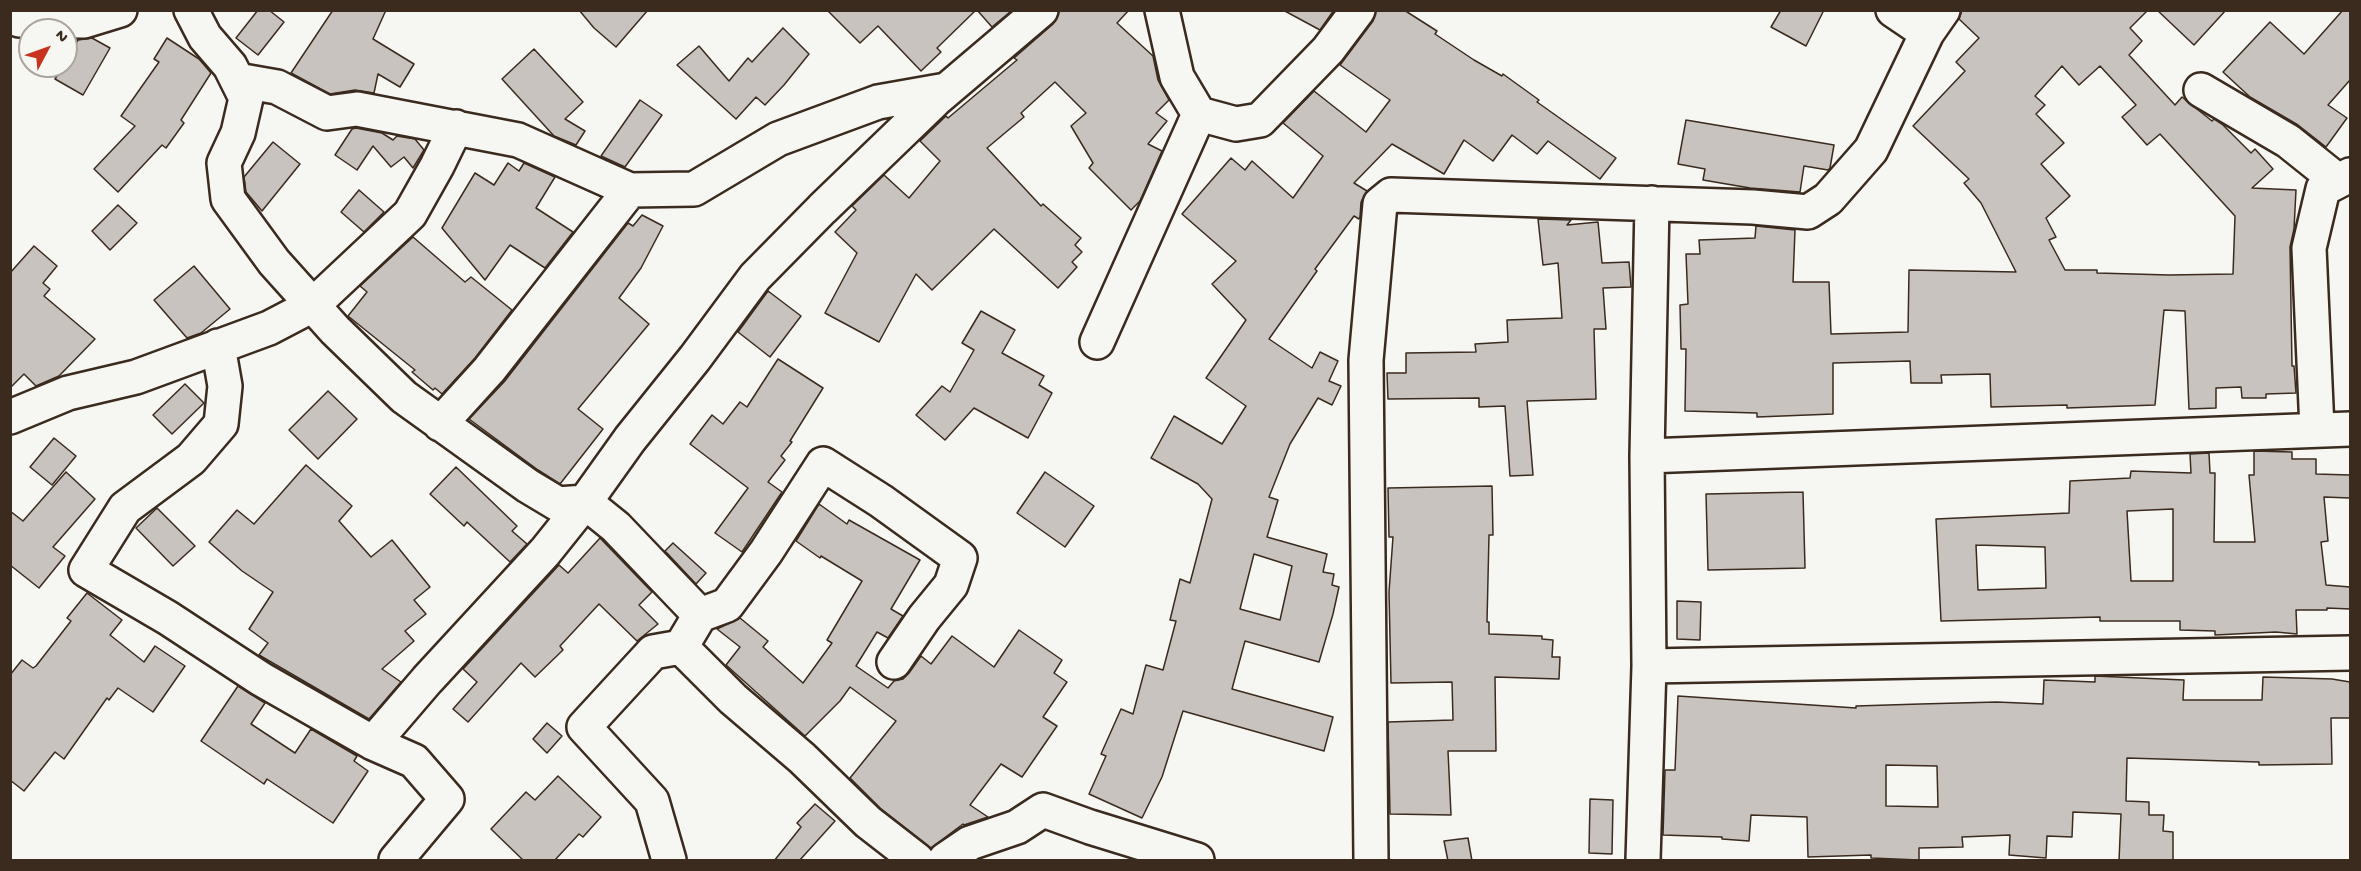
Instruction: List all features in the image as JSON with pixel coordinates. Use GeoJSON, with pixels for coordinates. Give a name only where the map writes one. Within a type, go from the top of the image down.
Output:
{"type":"FeatureCollection","features":[{"type":"Feature","properties":{"kind":"street"},"geometry":{"type":"LineString","coordinates":[[10,15],[19,20],[84,21],[120,10]]}},
{"type":"Feature","properties":{"kind":"street"},"geometry":{"type":"LineString","coordinates":[[373,743],[427,680],[545,552],[585,502],[630,439],[696,358],[755,277],[822,208],[946,90],[1041,10]]}},
{"type":"Feature","properties":{"kind":"street"},"geometry":{"type":"LineString","coordinates":[[1162,10],[1177,77],[1199,114],[1236,124],[1260,120],[1328,50],[1358,10]]}},
{"type":"Feature","properties":{"kind":"street"},"geometry":{"type":"LineString","coordinates":[[1371,861],[1366,360],[1380,204],[1391,195],[1753,207],[1808,212],[1828,199],[1871,150],[1935,22],[1893,10]]}},
{"type":"Feature","properties":{"kind":"street"},"geometry":{"type":"LineString","coordinates":[[190,11],[205,37],[230,66],[246,98],[237,133],[224,163],[228,199],[274,262],[335,330],[404,397],[528,486],[558,504],[585,502],[616,527],[700,615]]}},
{"type":"Feature","properties":{"kind":"street"},"geometry":{"type":"LineString","coordinates":[[237,80],[278,87],[327,112],[357,109],[519,140],[630,190],[694,189],[778,139],[878,102],[946,90]]}},
{"type":"Feature","properties":{"kind":"street"},"geometry":{"type":"LineString","coordinates":[[2201,90],[2288,141],[2344,178],[2323,189],[2309,248],[2317,429]]}},
{"type":"Feature","properties":{"kind":"street"},"geometry":{"type":"LineString","coordinates":[[1097,342],[1199,114]]}},
{"type":"Feature","properties":{"kind":"street"},"geometry":{"type":"LineString","coordinates":[[10,417],[68,393],[136,377],[269,328],[313,305],[410,214],[456,127]]}},
{"type":"Feature","properties":{"kind":"street"},"geometry":{"type":"LineString","coordinates":[[440,424],[496,362],[630,190]]}},
{"type":"Feature","properties":{"kind":"street"},"geometry":{"type":"LineString","coordinates":[[1642,861],[1648,666],[1647,456],[1652,203]]}},
{"type":"Feature","properties":{"kind":"street"},"geometry":{"type":"LineString","coordinates":[[218,346],[225,386],[221,424],[191,459],[125,508],[86,570],[168,618],[261,679],[373,743],[414,761],[447,799],[396,861]]}},
{"type":"Feature","properties":{"kind":"street"},"geometry":{"type":"LineString","coordinates":[[1647,456],[2350,429]]}},
{"type":"Feature","properties":{"kind":"street"},"geometry":{"type":"LineString","coordinates":[[669,861],[652,801],[584,727],[653,652],[681,647],[700,615],[727,605],[766,552],[822,464],[881,501],[960,558],[951,585],[924,618],[894,662]]}},
{"type":"Feature","properties":{"kind":"street"},"geometry":{"type":"LineString","coordinates":[[681,647],[868,822],[917,861]]}},
{"type":"Feature","properties":{"kind":"street"},"geometry":{"type":"LineString","coordinates":[[1648,666],[2350,653]]}},
{"type":"Feature","properties":{"kind":"street"},"geometry":{"type":"LineString","coordinates":[[945,861],[970,843],[1017,827],[1042,810],[1197,861]]}},
{"type":"Feature","properties":{"kind":"building"},"geometry":{"type":"Polygon","coordinates":[[[258,10],[269,10],[284,22],[258,55],[236,38],[258,10]]]}},
{"type":"Feature","properties":{"kind":"building"},"geometry":{"type":"Polygon","coordinates":[[[333,10],[386,10],[373,39],[414,64],[400,87],[378,74],[374,93],[355,90],[330,94],[291,73],[333,10]]]}},
{"type":"Feature","properties":{"kind":"building"},"geometry":{"type":"Polygon","coordinates":[[[579,10],[648,10],[616,47],[594,28],[579,10]]]}},
{"type":"Feature","properties":{"kind":"building"},"geometry":{"type":"Polygon","coordinates":[[[827,10],[976,10],[937,48],[941,52],[921,71],[878,26],[860,43],[827,10]]]}},
{"type":"Feature","properties":{"kind":"building"},"geometry":{"type":"Polygon","coordinates":[[[977,10],[1009,10],[1010,12],[992,27],[977,10]]]}},
{"type":"Feature","properties":{"kind":"building"},"geometry":{"type":"Polygon","coordinates":[[[1060,10],[1129,10],[1117,23],[1153,56],[1158,80],[1169,100],[1156,113],[1167,121],[1148,144],[1162,151],[1140,201],[1131,210],[1089,168],[1093,163],[1071,126],[1086,113],[1055,82],[1021,113],[1024,117],[987,148],[1041,206],[1043,204],[1081,238],[1075,245],[1082,252],[1072,262],[1077,267],[1058,288],[994,229],[932,290],[916,274],[879,342],[825,313],[857,253],[835,232],[856,210],[852,206],[884,175],[909,198],[940,161],[920,141],[946,116],[948,118],[1017,60],[1014,58],[1053,24],[1060,10]]]}},
{"type":"Feature","properties":{"kind":"building"},"geometry":{"type":"Polygon","coordinates":[[[1283,10],[1334,10],[1320,30],[1283,10]]]}},
{"type":"Feature","properties":{"kind":"building"},"geometry":{"type":"Polygon","coordinates":[[[1376,10],[1404,10],[1437,31],[1435,34],[1474,60],[1502,76],[1503,74],[1539,100],[1537,102],[1616,158],[1600,179],[1548,141],[1537,154],[1512,135],[1493,161],[1464,140],[1444,174],[1392,144],[1354,183],[1367,191],[1361,202],[1359,219],[1354,216],[1315,269],[1317,271],[1269,339],[1312,368],[1320,352],[1338,361],[1329,381],[1341,386],[1332,405],[1318,398],[1290,444],[1269,497],[1278,500],[1267,537],[1327,554],[1323,572],[1334,574],[1332,585],[1339,587],[1333,614],[1319,662],[1245,641],[1232,689],[1333,717],[1324,751],[1183,711],[1162,777],[1142,818],[1089,794],[1106,756],[1101,754],[1121,709],[1133,714],[1146,665],[1163,670],[1176,621],[1170,620],[1180,579],[1190,583],[1212,499],[1198,484],[1151,458],[1174,416],[1222,444],[1246,406],[1206,378],[1246,320],[1212,284],[1236,261],[1182,214],[1231,158],[1245,170],[1252,161],[1293,198],[1323,156],[1283,123],[1314,91],[1366,132],[1390,100],[1340,65],[1373,21],[1376,10]],[[1254,554],[1240,609],[1280,620],[1292,566],[1254,554]]]}},
{"type":"Feature","properties":{"kind":"building"},"geometry":{"type":"Polygon","coordinates":[[[1781,10],[1824,10],[1806,46],[1771,27],[1781,10]]]}},
{"type":"Feature","properties":{"kind":"building"},"geometry":{"type":"Polygon","coordinates":[[[1962,10],[2148,10],[2130,28],[2142,41],[2129,55],[2175,105],[2182,97],[2212,121],[2214,119],[2223,125],[2251,153],[2255,149],[2273,169],[2252,188],[2296,190],[2294,229],[2290,247],[2292,366],[2294,366],[2296,393],[2266,394],[2266,398],[2242,398],[2241,387],[2216,388],[2216,408],[2189,409],[2185,311],[2164,310],[2155,405],[2067,408],[2067,405],[1991,407],[1990,374],[1941,375],[1942,383],[1911,383],[1910,361],[1833,363],[1833,414],[1757,417],[1757,413],[1685,411],[1686,349],[1681,349],[1680,305],[1688,304],[1686,254],[1700,254],[1699,240],[1755,238],[1756,226],[1795,230],[1793,282],[1829,282],[1831,334],[1908,332],[1909,270],[2016,272],[1981,203],[1964,183],[1969,179],[1913,126],[1965,71],[1956,62],[1979,38],[1959,19],[1962,10]],[[2062,66],[2035,96],[2045,105],[2036,114],[2064,143],[2041,164],[2070,196],[2046,218],[2056,237],[2049,240],[2065,270],[2169,275],[2233,274],[2235,216],[2160,134],[2147,145],[2122,117],[2136,105],[2100,66],[2079,85],[2062,66]]]}},
{"type":"Feature","properties":{"kind":"building"},"geometry":{"type":"Polygon","coordinates":[[[2157,10],[2226,10],[2194,45],[2157,10]]]}},
{"type":"Feature","properties":{"kind":"building"},"geometry":{"type":"Polygon","coordinates":[[[2343,10],[2350,10],[2350,80],[2328,105],[2347,118],[2326,147],[2298,125],[2250,97],[2223,72],[2270,22],[2304,54],[2343,10]]]}},
{"type":"Feature","properties":{"kind":"building"},"geometry":{"type":"Polygon","coordinates":[[[783,28],[809,54],[765,105],[756,97],[736,119],[677,65],[699,46],[729,81],[748,58],[752,62],[783,28]]]}},
{"type":"Feature","properties":{"kind":"building"},"geometry":{"type":"Polygon","coordinates":[[[92,38],[110,48],[83,95],[55,79],[78,78],[78,40],[92,38]]]}},
{"type":"Feature","properties":{"kind":"building"},"geometry":{"type":"Polygon","coordinates":[[[167,38],[199,59],[211,73],[181,120],[184,123],[166,148],[162,145],[118,192],[94,169],[135,126],[121,116],[159,62],[154,59],[167,38]]]}},
{"type":"Feature","properties":{"kind":"building"},"geometry":{"type":"Polygon","coordinates":[[[534,49],[583,102],[565,119],[585,131],[576,145],[554,136],[502,79],[534,49]]]}},
{"type":"Feature","properties":{"kind":"building"},"geometry":{"type":"Polygon","coordinates":[[[640,100],[662,115],[625,167],[601,156],[640,100]]]}},
{"type":"Feature","properties":{"kind":"building"},"geometry":{"type":"Polygon","coordinates":[[[1686,120],[1834,145],[1830,168],[1828,170],[1804,166],[1800,192],[1750,188],[1703,180],[1705,169],[1678,164],[1686,120]]]}},
{"type":"Feature","properties":{"kind":"building"},"geometry":{"type":"Polygon","coordinates":[[[352,129],[382,133],[393,140],[397,136],[415,139],[424,150],[413,168],[404,157],[391,167],[373,146],[357,170],[335,155],[352,129]]]}},
{"type":"Feature","properties":{"kind":"building"},"geometry":{"type":"Polygon","coordinates":[[[273,142],[300,164],[262,211],[246,192],[244,177],[273,142]]]}},
{"type":"Feature","properties":{"kind":"building"},"geometry":{"type":"Polygon","coordinates":[[[508,163],[519,171],[524,163],[555,177],[536,208],[573,232],[545,268],[510,245],[485,280],[442,228],[475,173],[494,185],[508,163]]]}},
{"type":"Feature","properties":{"kind":"building"},"geometry":{"type":"Polygon","coordinates":[[[359,190],[384,212],[364,232],[341,212],[359,190]]]}},
{"type":"Feature","properties":{"kind":"building"},"geometry":{"type":"Polygon","coordinates":[[[118,205],[137,223],[110,250],[92,231],[118,205]]]}},
{"type":"Feature","properties":{"kind":"building"},"geometry":{"type":"Polygon","coordinates":[[[642,215],[663,226],[641,268],[619,298],[649,324],[578,409],[603,429],[560,484],[469,419],[504,382],[628,223],[633,226],[642,215]]]}},
{"type":"Feature","properties":{"kind":"building"},"geometry":{"type":"Polygon","coordinates":[[[1538,219],[1571,220],[1567,225],[1598,222],[1602,263],[1629,262],[1631,287],[1603,288],[1606,329],[1594,329],[1596,399],[1527,401],[1533,475],[1510,476],[1505,406],[1479,407],[1479,398],[1388,399],[1387,373],[1406,373],[1406,353],[1476,352],[1475,344],[1508,342],[1507,320],[1562,318],[1558,263],[1543,265],[1538,219]]]}},
{"type":"Feature","properties":{"kind":"building"},"geometry":{"type":"Polygon","coordinates":[[[413,237],[465,282],[471,277],[512,310],[475,358],[442,394],[435,388],[433,390],[412,372],[415,370],[348,316],[367,292],[360,286],[413,237]]]}},
{"type":"Feature","properties":{"kind":"building"},"geometry":{"type":"Polygon","coordinates":[[[34,246],[57,266],[43,283],[50,289],[44,296],[95,339],[59,376],[36,386],[24,374],[10,388],[10,273],[34,246]]]}},
{"type":"Feature","properties":{"kind":"building"},"geometry":{"type":"Polygon","coordinates":[[[194,266],[230,309],[201,333],[187,338],[154,300],[194,266]]]}},
{"type":"Feature","properties":{"kind":"building"},"geometry":{"type":"Polygon","coordinates":[[[768,291],[801,316],[770,357],[738,332],[768,291]]]}},
{"type":"Feature","properties":{"kind":"building"},"geometry":{"type":"Polygon","coordinates":[[[981,311],[1015,330],[1002,353],[1044,376],[1039,385],[1052,393],[1028,438],[974,408],[945,440],[916,415],[942,386],[950,392],[974,350],[962,343],[981,311]]]}},
{"type":"Feature","properties":{"kind":"building"},"geometry":{"type":"Polygon","coordinates":[[[778,359],[823,388],[790,441],[792,442],[781,456],[785,460],[768,482],[782,492],[742,552],[715,533],[748,488],[690,444],[712,415],[723,424],[740,402],[747,407],[778,359]]]}},
{"type":"Feature","properties":{"kind":"building"},"geometry":{"type":"Polygon","coordinates":[[[185,384],[204,403],[172,434],[153,415],[185,384]]]}},
{"type":"Feature","properties":{"kind":"building"},"geometry":{"type":"Polygon","coordinates":[[[328,391],[357,419],[318,459],[289,430],[328,391]]]}},
{"type":"Feature","properties":{"kind":"building"},"geometry":{"type":"Polygon","coordinates":[[[54,438],[76,456],[52,485],[30,467],[54,438]]]}},
{"type":"Feature","properties":{"kind":"building"},"geometry":{"type":"Polygon","coordinates":[[[2254,451],[2292,452],[2292,459],[2316,459],[2316,474],[2350,475],[2350,498],[2324,497],[2328,541],[2321,542],[2326,585],[2350,587],[2350,609],[2296,610],[2297,634],[2276,632],[2215,635],[2215,631],[2180,630],[2180,621],[2100,621],[2100,617],[1941,621],[1936,519],[2069,513],[2070,481],[2130,478],[2131,471],[2191,473],[2190,454],[2209,453],[2210,473],[2215,473],[2214,542],[2255,542],[2249,475],[2254,475],[2254,451]],[[2173,509],[2127,511],[2131,581],[2173,581],[2173,509]],[[1976,545],[1978,590],[2046,588],[2045,547],[1976,545]]]}},
{"type":"Feature","properties":{"kind":"building"},"geometry":{"type":"Polygon","coordinates":[[[306,465],[352,506],[339,521],[371,557],[392,540],[430,587],[414,600],[426,614],[405,631],[414,641],[382,669],[401,682],[369,719],[259,655],[268,643],[249,629],[273,592],[242,571],[209,542],[237,510],[254,524],[306,465]]]}},
{"type":"Feature","properties":{"kind":"building"},"geometry":{"type":"Polygon","coordinates":[[[456,467],[517,526],[512,531],[527,544],[510,562],[467,522],[464,526],[430,494],[456,467]]]}},
{"type":"Feature","properties":{"kind":"building"},"geometry":{"type":"Polygon","coordinates":[[[66,472],[95,499],[53,547],[65,556],[39,588],[10,565],[10,511],[23,521],[66,472]]]}},
{"type":"Feature","properties":{"kind":"building"},"geometry":{"type":"Polygon","coordinates":[[[1045,472],[1094,506],[1065,547],[1017,513],[1045,472]]]}},
{"type":"Feature","properties":{"kind":"building"},"geometry":{"type":"Polygon","coordinates":[[[1492,486],[1493,535],[1489,535],[1487,622],[1489,622],[1489,634],[1542,636],[1542,639],[1553,640],[1552,657],[1560,657],[1559,679],[1495,677],[1496,751],[1448,751],[1451,815],[1390,814],[1388,722],[1453,720],[1452,682],[1391,683],[1389,592],[1393,537],[1389,537],[1388,488],[1492,486]]]}},
{"type":"Feature","properties":{"kind":"building"},"geometry":{"type":"Polygon","coordinates":[[[1803,492],[1805,568],[1708,570],[1706,494],[1803,492]]]}},
{"type":"Feature","properties":{"kind":"building"},"geometry":{"type":"Polygon","coordinates":[[[819,504],[847,524],[849,520],[920,560],[891,609],[903,616],[888,638],[877,632],[856,666],[888,688],[894,681],[903,679],[921,656],[931,664],[952,636],[994,667],[1019,630],[1062,660],[1054,673],[1067,682],[1043,717],[1057,726],[1022,777],[1001,764],[970,805],[988,817],[963,824],[931,848],[880,808],[850,778],[896,721],[850,687],[840,701],[805,736],[726,665],[740,647],[717,629],[740,618],[768,641],[763,647],[803,683],[832,643],[827,640],[862,581],[821,556],[820,558],[796,541],[819,504]]]}},
{"type":"Feature","properties":{"kind":"building"},"geometry":{"type":"Polygon","coordinates":[[[157,508],[195,546],[173,566],[136,528],[157,508]]]}},
{"type":"Feature","properties":{"kind":"building"},"geometry":{"type":"Polygon","coordinates":[[[600,538],[652,592],[639,605],[658,624],[637,641],[599,604],[560,646],[563,650],[535,677],[521,663],[468,722],[453,709],[477,682],[463,669],[559,565],[568,573],[600,538]]]}},
{"type":"Feature","properties":{"kind":"building"},"geometry":{"type":"Polygon","coordinates":[[[673,543],[706,573],[696,584],[665,551],[673,543]]]}},
{"type":"Feature","properties":{"kind":"building"},"geometry":{"type":"Polygon","coordinates":[[[87,593],[122,620],[110,635],[144,662],[155,646],[185,666],[153,712],[118,688],[109,700],[107,698],[64,759],[55,752],[24,791],[10,780],[10,675],[22,660],[33,668],[36,666],[71,621],[67,618],[87,593]]]}},
{"type":"Feature","properties":{"kind":"building"},"geometry":{"type":"Polygon","coordinates":[[[1677,601],[1701,602],[1700,640],[1677,639],[1677,601]]]}},
{"type":"Feature","properties":{"kind":"building"},"geometry":{"type":"Polygon","coordinates":[[[2095,676],[2184,680],[2183,700],[2262,700],[2263,677],[2332,679],[2350,682],[2350,718],[2331,718],[2332,764],[2259,765],[2259,762],[2127,758],[2126,801],[2149,802],[2149,815],[2164,815],[2163,831],[2173,832],[2173,861],[2119,861],[2121,814],[2073,812],[2072,837],[2047,836],[2046,858],[2009,855],[2010,835],[1962,837],[1963,847],[1919,848],[1919,860],[1871,858],[1871,855],[1808,857],[1807,817],[1751,815],[1749,841],[1722,839],[1722,837],[1663,835],[1665,770],[1675,770],[1678,696],[1856,708],[1856,706],[1997,702],[2043,704],[2044,680],[2095,682],[2095,676]],[[1886,765],[1886,806],[1938,807],[1937,766],[1886,765]]]}},
{"type":"Feature","properties":{"kind":"building"},"geometry":{"type":"Polygon","coordinates":[[[238,686],[265,703],[251,724],[295,753],[311,729],[357,756],[354,761],[368,771],[333,823],[267,779],[264,784],[201,741],[238,686]]]}},
{"type":"Feature","properties":{"kind":"building"},"geometry":{"type":"Polygon","coordinates":[[[547,723],[562,736],[547,753],[533,739],[547,723]]]}},
{"type":"Feature","properties":{"kind":"building"},"geometry":{"type":"Polygon","coordinates":[[[558,776],[601,817],[583,837],[579,834],[554,861],[524,861],[491,829],[526,792],[535,800],[558,776]]]}},
{"type":"Feature","properties":{"kind":"building"},"geometry":{"type":"Polygon","coordinates":[[[1590,799],[1613,800],[1612,854],[1589,853],[1590,799]]]}},
{"type":"Feature","properties":{"kind":"building"},"geometry":{"type":"Polygon","coordinates":[[[815,804],[835,821],[799,861],[774,861],[801,827],[797,823],[815,804]]]}},
{"type":"Feature","properties":{"kind":"building"},"geometry":{"type":"Polygon","coordinates":[[[1468,838],[1472,861],[1448,861],[1444,841],[1468,838]]]}}]}
